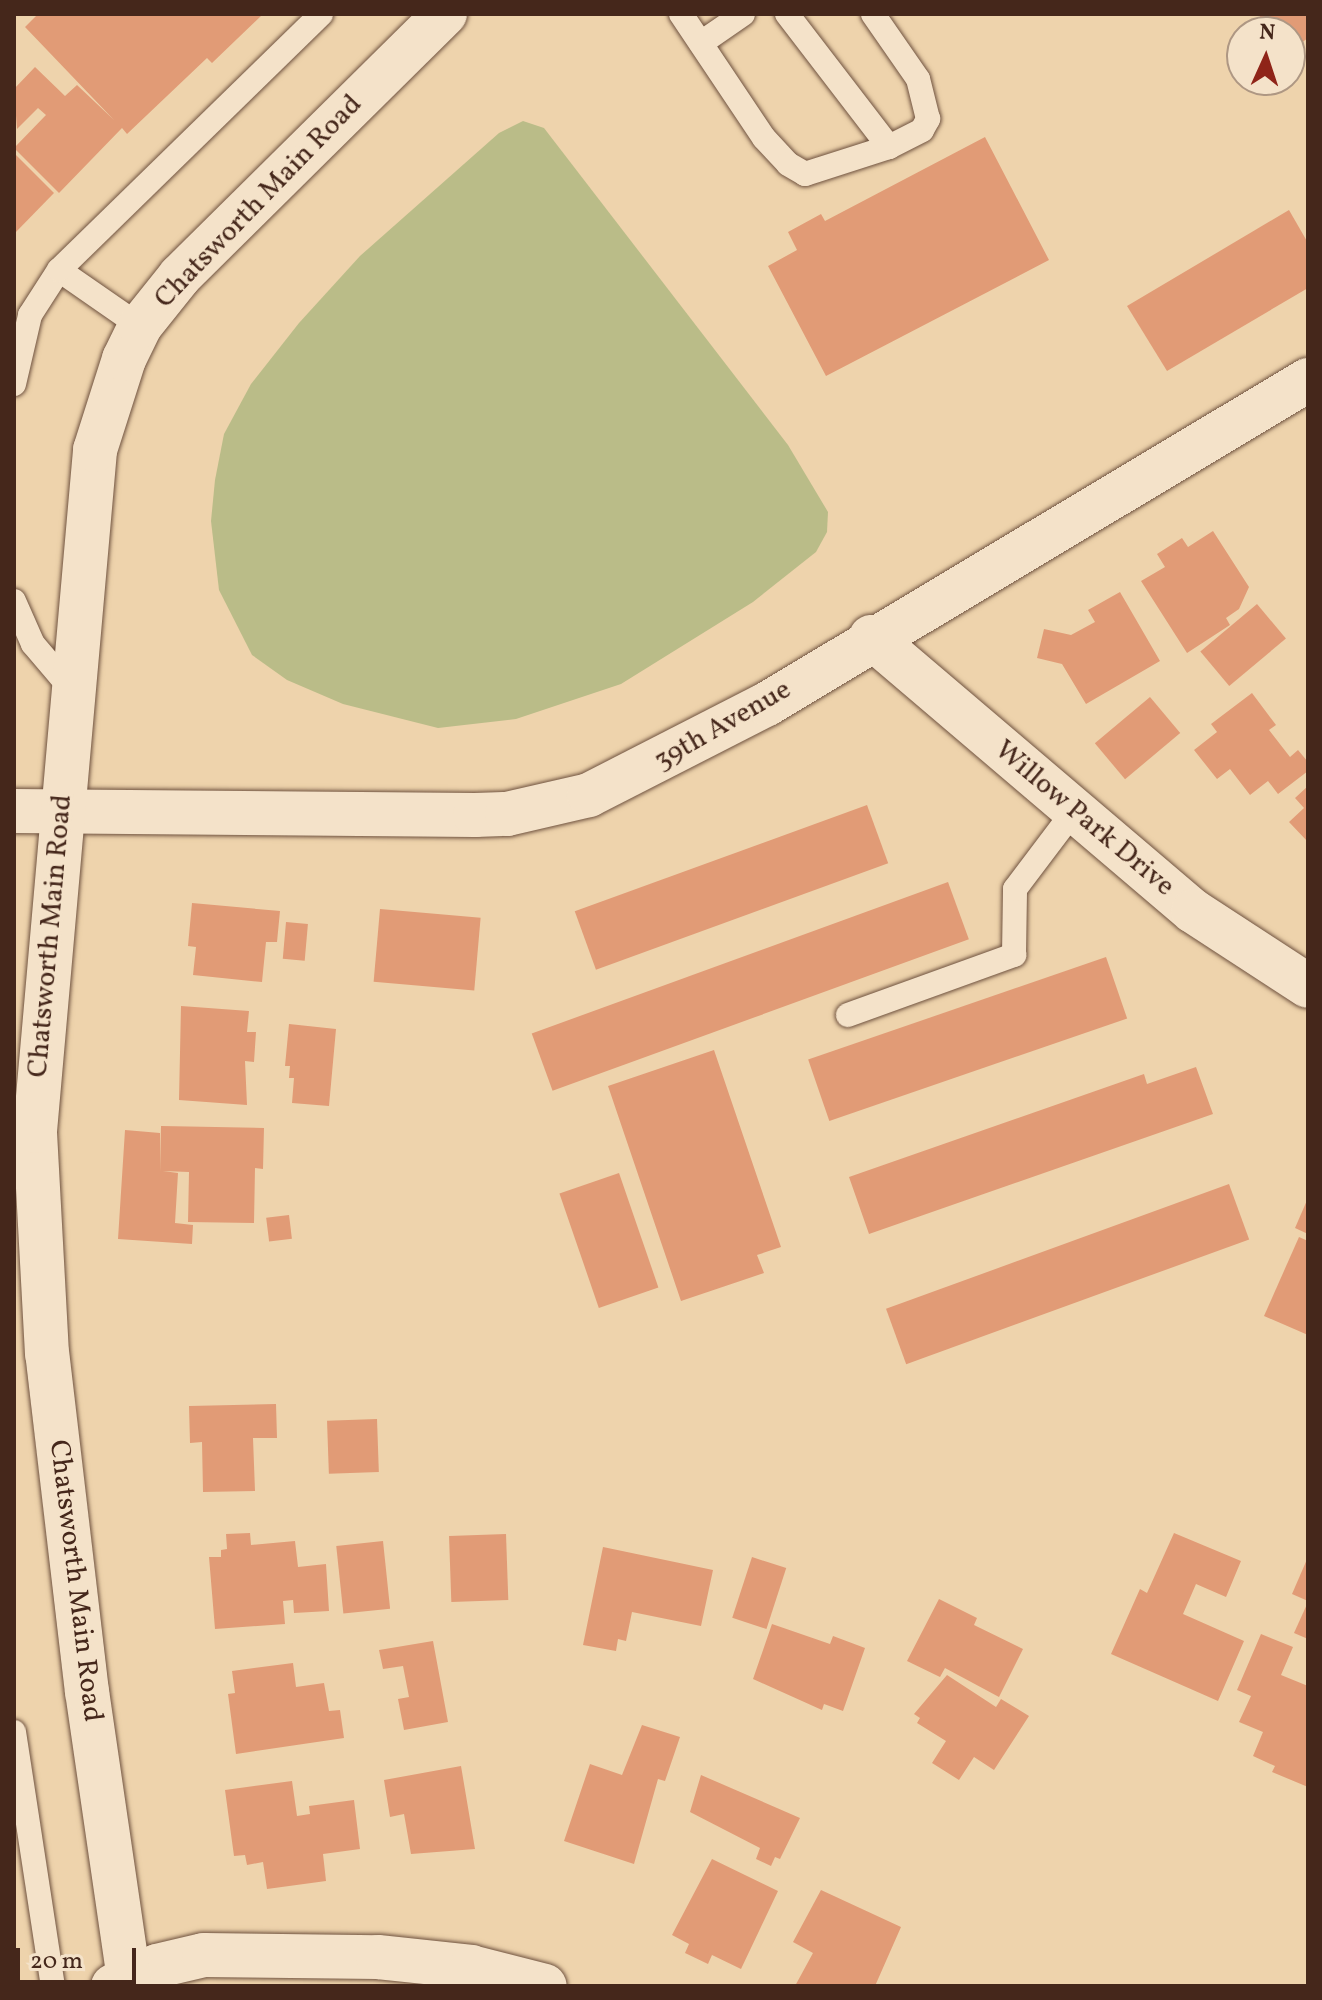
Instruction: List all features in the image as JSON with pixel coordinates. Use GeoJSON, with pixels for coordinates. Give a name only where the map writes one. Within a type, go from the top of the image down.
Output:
{"type":"FeatureCollection","features":[{"type":"Feature","properties":{"kind":"street","name":"Chatsworth Main Road"},"geometry":{"type":"LineString","coordinates":[[124,1983],[47,1354],[24,1132],[62,814],[95,450],[111,388],[140,326],[180,276],[445,14]]}},
{"type":"Feature","properties":{"kind":"street","name":"39th Avenue"},"geometry":{"type":"LineString","coordinates":[[14,811],[62,814],[475,815],[556,805],[636,775],[767,704],[871,637],[1308,380]]}},
{"type":"Feature","properties":{"kind":"street","name":"Willow Park Drive"},"geometry":{"type":"LineString","coordinates":[[871,637],[1193,911],[1308,986]]}},
{"type":"Feature","properties":{"kind":"street"},"geometry":{"type":"LineString","coordinates":[[124,1983],[204,1955],[378,1957],[471,1967],[545,1986]]}},
{"type":"Feature","properties":{"kind":"lane"},"geometry":{"type":"LineString","coordinates":[[14,384],[30,315],[59,270],[321,14]]}},
{"type":"Feature","properties":{"kind":"lane"},"geometry":{"type":"LineString","coordinates":[[681,14],[764,138],[788,164],[805,174],[889,147],[922,130],[927,101],[918,79],[873,14]]}},
{"type":"Feature","properties":{"kind":"lane"},"geometry":{"type":"LineString","coordinates":[[701,43],[743,14]]}},
{"type":"Feature","properties":{"kind":"lane"},"geometry":{"type":"LineString","coordinates":[[787,14],[889,147]]}},
{"type":"Feature","properties":{"kind":"lane"},"geometry":{"type":"LineString","coordinates":[[59,270],[140,326]]}},
{"type":"Feature","properties":{"kind":"lane"},"geometry":{"type":"LineString","coordinates":[[14,601],[33,644],[73,691]]}},
{"type":"Feature","properties":{"kind":"lane"},"geometry":{"type":"LineString","coordinates":[[848,1015],[1014,955],[1015,889],[1074,811]]}},
{"type":"Feature","properties":{"kind":"lane"},"geometry":{"type":"LineString","coordinates":[[14,1732],[53,1986]]}},
{"type":"Feature","properties":{"kind":"green space"},"geometry":{"type":"Polygon","coordinates":[[[523,121],[544,128],[788,445],[828,512],[827,532],[816,552],[753,602],[621,684],[516,719],[438,728],[343,704],[287,680],[252,655],[219,590],[211,521],[215,480],[224,434],[251,384],[299,323],[360,256],[499,133],[523,121]]]}},
{"type":"Feature","properties":{"kind":"building"},"geometry":{"type":"Polygon","coordinates":[[[38,14],[263,14],[212,63],[207,58],[127,134],[122,128],[59,193],[14,148],[46,115],[38,108],[17,129],[14,89],[35,67],[65,96],[77,85],[114,120],[25,27],[38,14]]]}},
{"type":"Feature","properties":{"kind":"building"},"geometry":{"type":"Polygon","coordinates":[[[1258,14],[1308,14],[1308,38],[1306,39],[1306,16],[1258,14]]]}},
{"type":"Feature","properties":{"kind":"building"},"geometry":{"type":"Polygon","coordinates":[[[985,137],[1049,260],[826,376],[768,266],[797,250],[788,232],[821,214],[825,221],[985,137]]]}},
{"type":"Feature","properties":{"kind":"building"},"geometry":{"type":"Polygon","coordinates":[[[14,153],[54,193],[14,234],[14,153]]]}},
{"type":"Feature","properties":{"kind":"building"},"geometry":{"type":"Polygon","coordinates":[[[1289,210],[1308,243],[1308,288],[1167,371],[1127,306],[1289,210]]]}},
{"type":"Feature","properties":{"kind":"building"},"geometry":{"type":"Polygon","coordinates":[[[1213,531],[1249,587],[1239,609],[1226,618],[1230,625],[1187,653],[1141,581],[1165,567],[1157,554],[1182,538],[1188,547],[1213,531]]]}},
{"type":"Feature","properties":{"kind":"building"},"geometry":{"type":"Polygon","coordinates":[[[1120,592],[1160,661],[1086,704],[1062,664],[1037,658],[1044,629],[1071,635],[1095,622],[1088,610],[1120,592]]]}},
{"type":"Feature","properties":{"kind":"building"},"geometry":{"type":"Polygon","coordinates":[[[1257,604],[1286,638],[1229,686],[1200,652],[1257,604]]]}},
{"type":"Feature","properties":{"kind":"building"},"geometry":{"type":"Polygon","coordinates":[[[1252,693],[1276,725],[1269,730],[1290,757],[1298,750],[1308,762],[1308,771],[1278,794],[1268,781],[1250,795],[1230,769],[1217,779],[1194,750],[1217,732],[1211,724],[1252,693]]]}},
{"type":"Feature","properties":{"kind":"building"},"geometry":{"type":"Polygon","coordinates":[[[1150,697],[1180,733],[1125,779],[1095,743],[1150,697]]]}},
{"type":"Feature","properties":{"kind":"building"},"geometry":{"type":"Polygon","coordinates":[[[1308,786],[1308,842],[1289,822],[1304,808],[1295,798],[1308,786]]]}},
{"type":"Feature","properties":{"kind":"building"},"geometry":{"type":"Polygon","coordinates":[[[867,805],[888,863],[596,970],[575,911],[867,805]]]}},
{"type":"Feature","properties":{"kind":"building"},"geometry":{"type":"Polygon","coordinates":[[[948,882],[969,939],[553,1091],[532,1034],[948,882]]]}},
{"type":"Feature","properties":{"kind":"building"},"geometry":{"type":"Polygon","coordinates":[[[192,903],[280,911],[277,942],[266,942],[262,982],[193,975],[196,947],[188,946],[192,903]]]}},
{"type":"Feature","properties":{"kind":"building"},"geometry":{"type":"Polygon","coordinates":[[[380,909],[481,918],[474,991],[374,982],[380,909]]]}},
{"type":"Feature","properties":{"kind":"building"},"geometry":{"type":"Polygon","coordinates":[[[286,922],[308,924],[305,961],[283,959],[286,922]]]}},
{"type":"Feature","properties":{"kind":"building"},"geometry":{"type":"Polygon","coordinates":[[[1106,957],[1127,1018],[829,1121],[808,1060],[1106,957]]]}},
{"type":"Feature","properties":{"kind":"building"},"geometry":{"type":"Polygon","coordinates":[[[181,1006],[249,1011],[247,1032],[256,1032],[254,1062],[245,1061],[247,1105],[179,1100],[181,1006]]]}},
{"type":"Feature","properties":{"kind":"building"},"geometry":{"type":"Polygon","coordinates":[[[289,1024],[336,1029],[329,1106],[292,1103],[294,1078],[289,1078],[290,1066],[285,1066],[289,1024]]]}},
{"type":"Feature","properties":{"kind":"building"},"geometry":{"type":"Polygon","coordinates":[[[714,1050],[781,1247],[757,1255],[764,1273],[681,1301],[608,1086],[714,1050]]]}},
{"type":"Feature","properties":{"kind":"building"},"geometry":{"type":"Polygon","coordinates":[[[1196,1067],[1213,1114],[869,1234],[849,1177],[1144,1074],[1147,1084],[1196,1067]]]}},
{"type":"Feature","properties":{"kind":"building"},"geometry":{"type":"Polygon","coordinates":[[[161,1126],[264,1128],[263,1169],[255,1168],[254,1223],[188,1222],[189,1172],[163,1171],[178,1173],[175,1223],[193,1225],[192,1244],[118,1239],[125,1130],[160,1133],[160,1172],[161,1126]]]}},
{"type":"Feature","properties":{"kind":"building"},"geometry":{"type":"Polygon","coordinates":[[[619,1173],[658,1287],[599,1308],[559,1194],[619,1173]]]}},
{"type":"Feature","properties":{"kind":"building"},"geometry":{"type":"Polygon","coordinates":[[[1229,1184],[1249,1239],[906,1364],[886,1309],[1229,1184]]]}},
{"type":"Feature","properties":{"kind":"building"},"geometry":{"type":"Polygon","coordinates":[[[1308,1198],[1308,1234],[1295,1228],[1308,1198]]]}},
{"type":"Feature","properties":{"kind":"building"},"geometry":{"type":"Polygon","coordinates":[[[289,1215],[292,1239],[269,1242],[266,1218],[289,1215]]]}},
{"type":"Feature","properties":{"kind":"building"},"geometry":{"type":"Polygon","coordinates":[[[1299,1237],[1308,1241],[1308,1335],[1264,1316],[1299,1237]]]}},
{"type":"Feature","properties":{"kind":"building"},"geometry":{"type":"Polygon","coordinates":[[[276,1404],[277,1438],[253,1438],[255,1491],[203,1492],[202,1442],[190,1443],[189,1406],[276,1404]]]}},
{"type":"Feature","properties":{"kind":"building"},"geometry":{"type":"Polygon","coordinates":[[[377,1419],[379,1472],[329,1474],[327,1421],[377,1419]]]}},
{"type":"Feature","properties":{"kind":"building"},"geometry":{"type":"Polygon","coordinates":[[[250,1533],[251,1545],[295,1541],[298,1567],[326,1564],[329,1611],[294,1613],[293,1600],[283,1601],[285,1624],[215,1629],[209,1557],[221,1557],[221,1550],[227,1549],[226,1534],[250,1533]]]}},
{"type":"Feature","properties":{"kind":"building"},"geometry":{"type":"Polygon","coordinates":[[[1174,1533],[1241,1561],[1226,1597],[1196,1584],[1183,1614],[1244,1641],[1218,1701],[1111,1654],[1140,1589],[1147,1593],[1174,1533]]]}},
{"type":"Feature","properties":{"kind":"building"},"geometry":{"type":"Polygon","coordinates":[[[506,1534],[508,1600],[451,1602],[449,1536],[506,1534]]]}},
{"type":"Feature","properties":{"kind":"building"},"geometry":{"type":"Polygon","coordinates":[[[383,1541],[390,1609],[343,1614],[336,1546],[383,1541]]]}},
{"type":"Feature","properties":{"kind":"building"},"geometry":{"type":"Polygon","coordinates":[[[603,1547],[713,1570],[701,1626],[632,1612],[626,1641],[618,1639],[616,1651],[583,1645],[603,1547]]]}},
{"type":"Feature","properties":{"kind":"building"},"geometry":{"type":"Polygon","coordinates":[[[752,1557],[786,1568],[766,1629],[732,1618],[752,1557]]]}},
{"type":"Feature","properties":{"kind":"building"},"geometry":{"type":"Polygon","coordinates":[[[1308,1557],[1308,1601],[1292,1594],[1308,1557]]]}},
{"type":"Feature","properties":{"kind":"building"},"geometry":{"type":"Polygon","coordinates":[[[939,1599],[977,1618],[974,1625],[1023,1649],[999,1697],[945,1668],[940,1677],[907,1661],[939,1599]]]}},
{"type":"Feature","properties":{"kind":"building"},"geometry":{"type":"Polygon","coordinates":[[[1308,1602],[1308,1639],[1294,1633],[1308,1602]]]}},
{"type":"Feature","properties":{"kind":"building"},"geometry":{"type":"Polygon","coordinates":[[[772,1624],[830,1644],[833,1636],[865,1648],[843,1711],[824,1704],[822,1710],[753,1679],[772,1624]]]}},
{"type":"Feature","properties":{"kind":"building"},"geometry":{"type":"Polygon","coordinates":[[[1261,1634],[1293,1647],[1281,1675],[1308,1686],[1308,1787],[1272,1772],[1275,1766],[1253,1756],[1263,1732],[1239,1722],[1251,1696],[1237,1690],[1261,1634]]]}},
{"type":"Feature","properties":{"kind":"building"},"geometry":{"type":"Polygon","coordinates":[[[433,1641],[448,1722],[404,1730],[398,1699],[409,1697],[403,1666],[383,1669],[379,1650],[433,1641]]]}},
{"type":"Feature","properties":{"kind":"building"},"geometry":{"type":"Polygon","coordinates":[[[293,1663],[296,1687],[324,1683],[329,1711],[340,1710],[344,1738],[236,1754],[228,1694],[235,1693],[232,1671],[293,1663]]]}},
{"type":"Feature","properties":{"kind":"building"},"geometry":{"type":"Polygon","coordinates":[[[947,1675],[996,1707],[1001,1699],[1029,1716],[994,1770],[974,1757],[959,1780],[932,1763],[946,1741],[917,1723],[920,1718],[914,1714],[947,1675]]]}},
{"type":"Feature","properties":{"kind":"building"},"geometry":{"type":"Polygon","coordinates":[[[642,1725],[680,1737],[665,1781],[658,1779],[634,1864],[564,1841],[590,1764],[622,1775],[642,1725]]]}},
{"type":"Feature","properties":{"kind":"building"},"geometry":{"type":"Polygon","coordinates":[[[461,1766],[475,1849],[411,1854],[404,1814],[390,1817],[384,1780],[461,1766]]]}},
{"type":"Feature","properties":{"kind":"building"},"geometry":{"type":"Polygon","coordinates":[[[701,1775],[800,1818],[780,1859],[775,1857],[771,1866],[756,1859],[760,1848],[690,1812],[701,1775]]]}},
{"type":"Feature","properties":{"kind":"building"},"geometry":{"type":"Polygon","coordinates":[[[292,1781],[297,1816],[310,1814],[309,1806],[354,1800],[360,1849],[323,1854],[326,1881],[267,1889],[263,1862],[247,1865],[245,1855],[234,1856],[225,1790],[292,1781]]]}},
{"type":"Feature","properties":{"kind":"building"},"geometry":{"type":"Polygon","coordinates":[[[712,1859],[778,1891],[741,1969],[712,1955],[708,1964],[685,1953],[689,1944],[672,1935],[712,1859]]]}},
{"type":"Feature","properties":{"kind":"building"},"geometry":{"type":"Polygon","coordinates":[[[821,1890],[901,1927],[875,1986],[795,1986],[813,1953],[793,1942],[821,1890]]]}}]}
